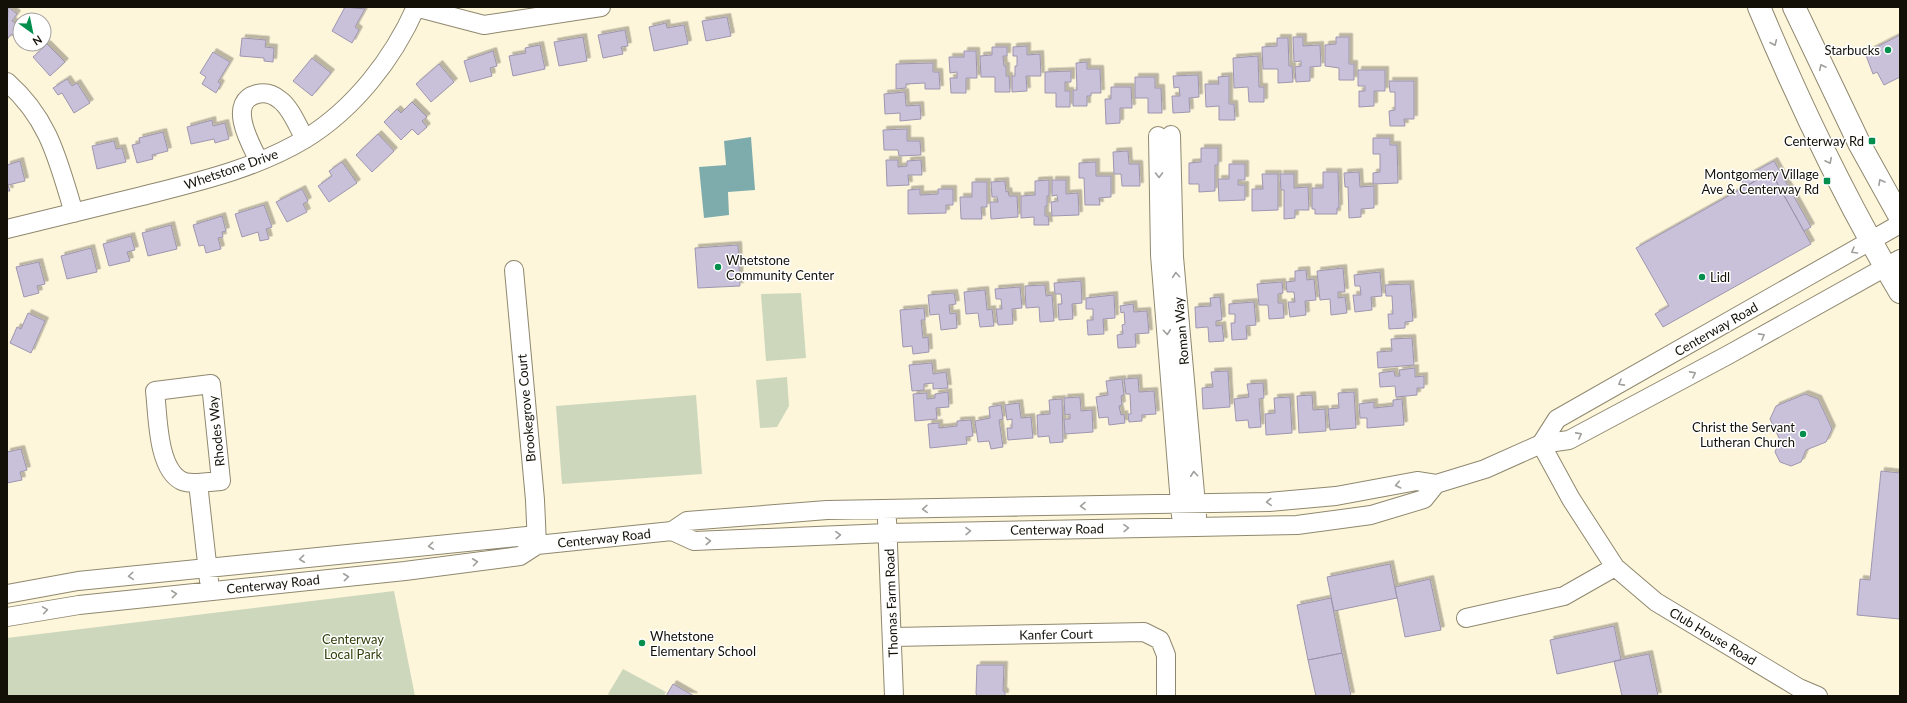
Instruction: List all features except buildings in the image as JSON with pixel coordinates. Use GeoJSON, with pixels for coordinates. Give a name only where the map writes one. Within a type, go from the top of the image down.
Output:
{"type":"FeatureCollection","features":[{"type":"Feature","properties":{"kind":"main road"},"geometry":{"type":"LineString","coordinates":[[1759,7],[1788,75],[1830,164],[1871,241],[1893,264],[1900,292]]}},
{"type":"Feature","properties":{"kind":"main road"},"geometry":{"type":"LineString","coordinates":[[1794,7],[1860,145],[1900,217]]}},
{"type":"Feature","properties":{"kind":"street"},"geometry":{"type":"LineString","coordinates":[[416,7],[484,25],[596,8]]}},
{"type":"Feature","properties":{"kind":"street","name":"Whetstone Drive"},"geometry":{"type":"LineString","coordinates":[[7,229],[199,182],[259,161],[305,139],[325,125],[360,93],[384,63],[402,36],[416,7]]}},
{"type":"Feature","properties":{"kind":"street"},"geometry":{"type":"LineString","coordinates":[[7,82],[30,105],[41,120],[53,146],[74,213]]}},
{"type":"Feature","properties":{"kind":"street"},"geometry":{"type":"LineString","coordinates":[[259,161],[245,131],[241,118],[244,105],[251,95],[263,92],[280,100],[305,139]]}},
{"type":"Feature","properties":{"kind":"street","name":"Roman Way"},"geometry":{"type":"LineString","coordinates":[[1164,135],[1160,256],[1190,527]]}},
{"type":"Feature","properties":{"kind":"street","name":"Centerway Road"},"geometry":{"type":"LineString","coordinates":[[1542,444],[1557,419],[1900,224]]}},
{"type":"Feature","properties":{"kind":"street","name":"Centerway Road"},"geometry":{"type":"LineString","coordinates":[[7,617],[79,605],[210,590],[405,571],[520,556],[536,545],[672,531],[687,521],[827,510],[1269,502],[1336,496],[1417,481],[1436,484],[1485,469],[1542,444],[1569,440],[1728,355],[1893,264]]}},
{"type":"Feature","properties":{"kind":"street","name":"Brookegrove Court"},"geometry":{"type":"LineString","coordinates":[[514,270],[535,500],[536,545]]}},
{"type":"Feature","properties":{"kind":"street","name":"Rhodes Way"},"geometry":{"type":"LineString","coordinates":[[212,384],[221,481],[198,483],[182,481],[170,469],[163,455],[155,391],[212,384]]}},
{"type":"Feature","properties":{"kind":"street","name":"Club House Road"},"geometry":{"type":"LineString","coordinates":[[1542,444],[1571,499],[1615,567],[1656,602],[1679,617],[1799,688],[1818,696]]}},
{"type":"Feature","properties":{"kind":"street"},"geometry":{"type":"LineString","coordinates":[[198,483],[210,590]]}},
{"type":"Feature","properties":{"kind":"street","name":"Centerway Road"},"geometry":{"type":"LineString","coordinates":[[672,531],[694,541],[888,533],[1297,525],[1371,515],[1424,499],[1436,484]]}},
{"type":"Feature","properties":{"kind":"street","name":"Thomas Farm Road"},"geometry":{"type":"LineString","coordinates":[[887,509],[893,637],[894,696]]}},
{"type":"Feature","properties":{"kind":"street","name":"Centerway Road"},"geometry":{"type":"LineString","coordinates":[[7,594],[78,581],[527,536],[536,545]]}},
{"type":"Feature","properties":{"kind":"street"},"geometry":{"type":"LineString","coordinates":[[1466,618],[1564,596],[1615,567]]}},
{"type":"Feature","properties":{"kind":"street","name":"Kanfer Court"},"geometry":{"type":"LineString","coordinates":[[893,637],[1144,632],[1160,640],[1166,655],[1166,696]]}},
{"type":"Feature","properties":{"kind":"green space"},"geometry":{"type":"Polygon","coordinates":[[[801,293],[806,358],[766,361],[761,294],[801,293]]]}},
{"type":"Feature","properties":{"kind":"green space"},"geometry":{"type":"Polygon","coordinates":[[[787,377],[789,406],[777,427],[760,428],[756,380],[787,377]]]}},
{"type":"Feature","properties":{"kind":"green space"},"geometry":{"type":"Polygon","coordinates":[[[696,395],[702,474],[562,484],[556,406],[696,395]]]}},
{"type":"Feature","properties":{"kind":"green space","name":"Centerway Local Park"},"geometry":{"type":"Polygon","coordinates":[[[394,591],[415,696],[7,696],[7,638],[394,591]]]}},
{"type":"Feature","properties":{"kind":"green space"},"geometry":{"type":"Polygon","coordinates":[[[623,669],[666,692],[664,696],[611,696],[608,694],[623,669]]]}},
{"type":"Feature","properties":{"kind":"water"},"geometry":{"type":"Polygon","coordinates":[[[751,137],[755,190],[728,192],[729,215],[704,218],[699,167],[726,165],[724,141],[751,137]]]}},
{"type":"Feature","properties":{"kind":"place","name":"Starbucks"},"geometry":{"type":"Point","coordinates":[1888,50]}},
{"type":"Feature","properties":{"kind":"place","name":"Centerway Rd"},"geometry":{"type":"Point","coordinates":[1872,141]}},
{"type":"Feature","properties":{"kind":"place","name":"Montgomery Village Ave & Centerway Rd"},"geometry":{"type":"Point","coordinates":[1827,181]}},
{"type":"Feature","properties":{"kind":"place","name":"Whetstone Community Center"},"geometry":{"type":"Point","coordinates":[718,267]}},
{"type":"Feature","properties":{"kind":"place","name":"Lidl"},"geometry":{"type":"Point","coordinates":[1702,277]}},
{"type":"Feature","properties":{"kind":"place","name":"Christ the Servant Lutheran Church"},"geometry":{"type":"Point","coordinates":[1803,434]}},
{"type":"Feature","properties":{"kind":"place","name":"Whetstone Elementary School"},"geometry":{"type":"Point","coordinates":[642,643]}}]}
